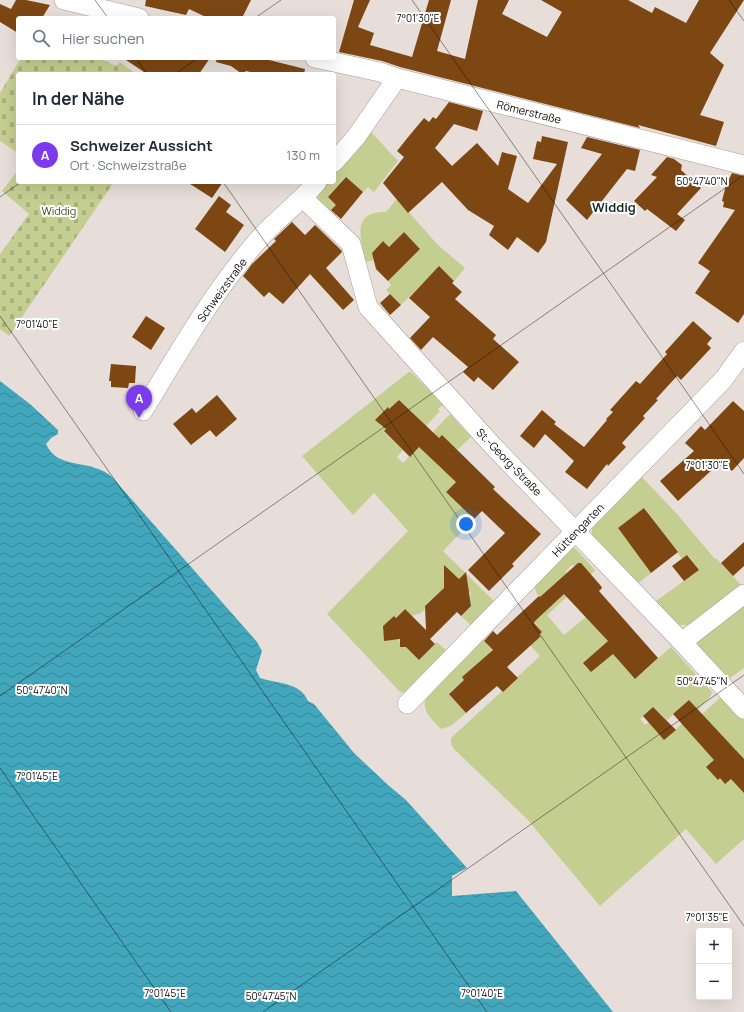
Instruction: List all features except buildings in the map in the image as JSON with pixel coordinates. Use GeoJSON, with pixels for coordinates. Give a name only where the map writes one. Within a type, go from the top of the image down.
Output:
{"type":"FeatureCollection","features":[{"type":"Feature","properties":{"kind":"street"},"geometry":{"type":"LineString","coordinates":[[64,0],[130,16]]}},
{"type":"Feature","properties":{"kind":"street","name":"Römerstraße"},"geometry":{"type":"LineString","coordinates":[[323,60],[380,72],[397,78],[744,165]]}},
{"type":"Feature","properties":{"kind":"street"},"geometry":{"type":"LineString","coordinates":[[336,160],[356,137],[397,78]]}},
{"type":"Feature","properties":{"kind":"street","name":"Schweizstraße"},"geometry":{"type":"LineString","coordinates":[[143,411],[216,294],[259,239],[287,211],[303,198],[315,184]]}},
{"type":"Feature","properties":{"kind":"street","name":"St.-Georg-Straße"},"geometry":{"type":"LineString","coordinates":[[303,198],[351,244],[368,307],[492,445],[577,532],[744,709]]}},
{"type":"Feature","properties":{"kind":"street","name":"Hüttengarten"},"geometry":{"type":"LineString","coordinates":[[408,704],[577,532],[723,380],[744,351]]}},
{"type":"Feature","properties":{"kind":"street"},"geometry":{"type":"LineString","coordinates":[[682,642],[744,594]]}},
{"type":"Feature","properties":{"kind":"green space"},"geometry":{"type":"Polygon","coordinates":[[[20,60],[103,60],[116,66],[120,62],[133,72],[16,72],[16,152],[0,141],[0,93],[20,60]]]}},
{"type":"Feature","properties":{"kind":"green space"},"geometry":{"type":"Polygon","coordinates":[[[370,131],[398,161],[374,192],[368,187],[363,192],[345,177],[328,197],[344,212],[334,216],[318,200],[317,191],[324,184],[336,184],[336,171],[370,131]]]}},
{"type":"Feature","properties":{"kind":"green space","name":"Widdig"},"geometry":{"type":"Polygon","coordinates":[[[16,173],[16,184],[113,184],[9,336],[0,329],[0,254],[29,214],[2,191],[16,173]]]}},
{"type":"Feature","properties":{"kind":"green space"},"geometry":{"type":"Polygon","coordinates":[[[397,199],[438,245],[465,268],[454,281],[439,267],[401,305],[386,290],[391,285],[388,281],[420,249],[404,232],[389,247],[383,241],[372,253],[374,260],[366,262],[360,236],[363,221],[367,216],[375,213],[386,212],[397,199]]]}},
{"type":"Feature","properties":{"kind":"green space"},"geometry":{"type":"Polygon","coordinates":[[[410,371],[443,405],[438,409],[440,411],[426,426],[399,400],[389,409],[387,408],[376,420],[386,429],[384,432],[403,450],[397,457],[403,463],[450,414],[471,437],[457,450],[442,435],[425,452],[440,467],[461,476],[446,492],[469,513],[465,518],[470,523],[443,551],[498,605],[475,629],[461,616],[471,606],[471,594],[449,571],[444,576],[444,588],[436,595],[440,599],[430,610],[425,606],[425,609],[421,613],[412,616],[404,609],[396,618],[394,616],[383,626],[384,640],[398,639],[400,642],[400,647],[406,647],[419,660],[437,642],[451,655],[407,693],[400,692],[327,614],[408,531],[374,493],[353,515],[302,456],[410,371]]]}},
{"type":"Feature","properties":{"kind":"green space"},"geometry":{"type":"Polygon","coordinates":[[[640,475],[677,514],[715,559],[716,558],[741,585],[689,625],[678,625],[652,604],[699,570],[688,555],[682,559],[645,508],[618,528],[627,541],[630,539],[644,557],[641,560],[651,573],[636,585],[592,536],[592,526],[640,475]]]}},
{"type":"Feature","properties":{"kind":"green space"},"geometry":{"type":"Polygon","coordinates":[[[570,548],[575,548],[595,570],[590,576],[578,563],[574,566],[572,565],[566,571],[570,594],[547,615],[564,635],[587,616],[608,641],[597,651],[605,660],[616,649],[617,659],[635,679],[671,647],[712,692],[710,697],[698,710],[689,700],[667,720],[653,707],[640,719],[645,725],[649,722],[664,740],[687,719],[691,724],[723,695],[744,719],[744,839],[716,864],[686,829],[600,906],[527,819],[454,749],[451,744],[451,738],[540,656],[529,644],[541,636],[539,635],[542,632],[529,615],[550,607],[537,594],[534,585],[570,548]]]}},
{"type":"Feature","properties":{"kind":"green space"},"geometry":{"type":"Polygon","coordinates":[[[744,604],[744,668],[726,681],[701,650],[698,643],[701,637],[744,604]]]}},
{"type":"Feature","properties":{"kind":"green space"},"geometry":{"type":"Polygon","coordinates":[[[482,639],[501,660],[497,686],[494,689],[474,667],[464,680],[449,693],[466,713],[451,726],[441,729],[426,711],[426,697],[482,639]]]}},
{"type":"Feature","properties":{"kind":"water"},"geometry":{"type":"Polygon","coordinates":[[[0,381],[30,404],[58,430],[58,434],[51,438],[46,444],[51,452],[58,458],[104,471],[112,477],[257,642],[262,651],[256,670],[260,678],[288,685],[300,690],[308,701],[314,704],[354,753],[406,800],[467,868],[452,876],[452,896],[516,891],[613,1012],[0,1012],[0,381]]]}},
{"type":"Feature","properties":{"kind":"place","name":"Schweizer Aussicht"},"geometry":{"type":"Point","coordinates":[139,418]}},
{"type":"Feature","properties":{"kind":"district","name":"Widdig"},"geometry":{"type":"Point","coordinates":[614,207]}}]}
